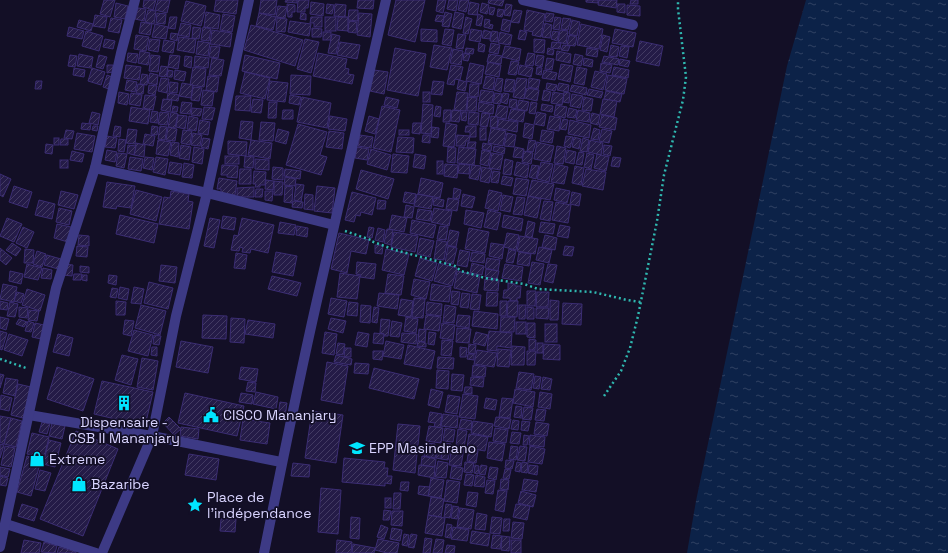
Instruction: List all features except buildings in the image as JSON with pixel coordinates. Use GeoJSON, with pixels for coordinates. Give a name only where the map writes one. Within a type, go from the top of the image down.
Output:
{"type":"FeatureCollection","features":[{"type":"Feature","properties":{"kind":"street"},"geometry":{"type":"LineString","coordinates":[[0,547],[56,288],[96,168],[121,54],[135,0]]}},
{"type":"Feature","properties":{"kind":"street"},"geometry":{"type":"LineString","coordinates":[[102,553],[152,436],[176,316],[207,193],[249,0]]}},
{"type":"Feature","properties":{"kind":"street"},"geometry":{"type":"LineString","coordinates":[[264,553],[281,462],[386,0]]}},
{"type":"Feature","properties":{"kind":"street"},"geometry":{"type":"LineString","coordinates":[[523,0],[633,25]]}},
{"type":"Feature","properties":{"kind":"street"},"geometry":{"type":"LineString","coordinates":[[96,168],[207,193],[334,225]]}},
{"type":"Feature","properties":{"kind":"street"},"geometry":{"type":"LineString","coordinates":[[29,415],[152,436],[281,462]]}},
{"type":"Feature","properties":{"kind":"street"},"geometry":{"type":"LineString","coordinates":[[6,524],[96,553]]}},
{"type":"Feature","properties":{"kind":"path"},"geometry":{"type":"LineString","coordinates":[[604,396],[621,371],[630,348],[657,221],[664,175],[683,100],[686,77],[678,0]]}},
{"type":"Feature","properties":{"kind":"path"},"geometry":{"type":"LineString","coordinates":[[334,225],[347,233],[371,240],[395,250],[455,266],[461,271],[485,278],[524,284],[538,289],[593,292],[641,302]]}},
{"type":"Feature","properties":{"kind":"path"},"geometry":{"type":"LineString","coordinates":[[0,359],[18,366],[38,371]]}},
{"type":"Feature","properties":{"kind":"water"},"geometry":{"type":"Polygon","coordinates":[[[806,0],[948,0],[948,553],[687,553],[696,501],[787,66],[806,0]]]}},
{"type":"Feature","properties":{"kind":"place","name":"Dispensaire - CSB II Mananjary"},"geometry":{"type":"Point","coordinates":[124,403]}},
{"type":"Feature","properties":{"kind":"place","name":"CISCO Mananjary"},"geometry":{"type":"Point","coordinates":[211,415]}},
{"type":"Feature","properties":{"kind":"place","name":"EPP Masindrano"},"geometry":{"type":"Point","coordinates":[357,448]}},
{"type":"Feature","properties":{"kind":"place","name":"Extreme"},"geometry":{"type":"Point","coordinates":[37,459]}},
{"type":"Feature","properties":{"kind":"place","name":"Bazaribe"},"geometry":{"type":"Point","coordinates":[79,484]}},
{"type":"Feature","properties":{"kind":"place","name":"Place de l'indépendance"},"geometry":{"type":"Point","coordinates":[195,505]}}]}
